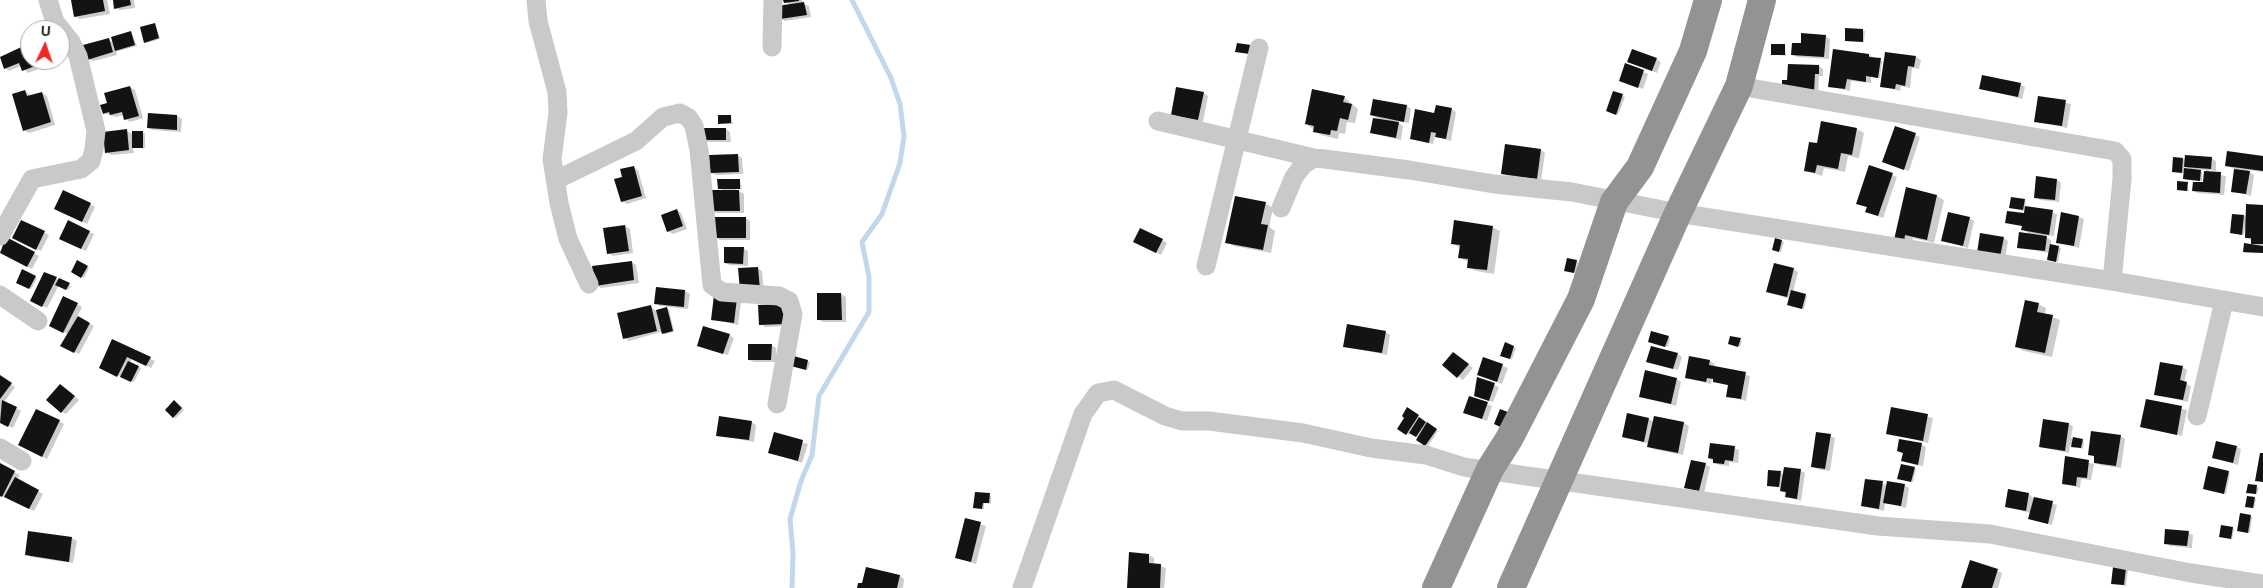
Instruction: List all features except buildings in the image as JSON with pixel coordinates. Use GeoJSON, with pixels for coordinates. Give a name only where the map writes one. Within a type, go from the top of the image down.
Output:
{"type":"FeatureCollection","features":[{"type":"Feature","properties":{"kind":"highway"},"geometry":{"type":"LineString","coordinates":[[1436,588],[1490,470],[1509,439],[1581,299],[1614,202],[1640,167],[1693,51],[1708,0]]}},
{"type":"Feature","properties":{"kind":"highway"},"geometry":{"type":"LineString","coordinates":[[1511,588],[1561,481],[1678,213],[1739,86],[1762,0]]}},
{"type":"Feature","properties":{"kind":"street"},"geometry":{"type":"LineString","coordinates":[[0,236],[32,179],[80,169],[91,161],[94,149],[96,131],[78,56],[71,42],[55,22],[48,0]]}},
{"type":"Feature","properties":{"kind":"street"},"geometry":{"type":"LineString","coordinates":[[536,0],[538,21],[556,92],[558,114],[552,159],[559,203],[568,239],[588,284]]}},
{"type":"Feature","properties":{"kind":"street"},"geometry":{"type":"LineString","coordinates":[[772,47],[773,0]]}},
{"type":"Feature","properties":{"kind":"street"},"geometry":{"type":"LineString","coordinates":[[1206,266],[1259,48]]}},
{"type":"Feature","properties":{"kind":"street"},"geometry":{"type":"LineString","coordinates":[[1739,86],[2115,151],[2122,159],[2122,179],[2112,281]]}},
{"type":"Feature","properties":{"kind":"street"},"geometry":{"type":"LineString","coordinates":[[556,180],[636,141],[663,117],[680,114],[689,118],[694,126],[699,150],[712,285],[722,292],[779,296],[788,301],[792,314],[777,404]]}},
{"type":"Feature","properties":{"kind":"street"},"geometry":{"type":"LineString","coordinates":[[1158,121],[1314,158],[1409,170],[1494,184],[1572,192],[1614,202],[1678,213],[2112,281],[2263,307]]}},
{"type":"Feature","properties":{"kind":"street"},"geometry":{"type":"LineString","coordinates":[[1281,208],[1294,177],[1303,165],[1314,158]]}},
{"type":"Feature","properties":{"kind":"street"},"geometry":{"type":"LineString","coordinates":[[0,295],[38,320]]}},
{"type":"Feature","properties":{"kind":"street"},"geometry":{"type":"LineString","coordinates":[[2197,416],[2224,301]]}},
{"type":"Feature","properties":{"kind":"street"},"geometry":{"type":"LineString","coordinates":[[1022,588],[1078,425],[1086,408],[1098,393],[1114,390],[1165,416],[1182,421],[1209,421],[1303,433],[1371,448],[1426,455],[1464,467],[1878,526],[1990,534],[2192,573],[2263,584]]}},
{"type":"Feature","properties":{"kind":"street"},"geometry":{"type":"LineString","coordinates":[[0,448],[22,461]]}},
{"type":"Feature","properties":{"kind":"waterway"},"geometry":{"type":"LineString","coordinates":[[792,588],[793,553],[790,519],[801,481],[812,455],[819,396],[869,312],[869,277],[862,242],[882,214],[900,163],[904,136],[900,104],[891,78],[852,0]]}}]}
